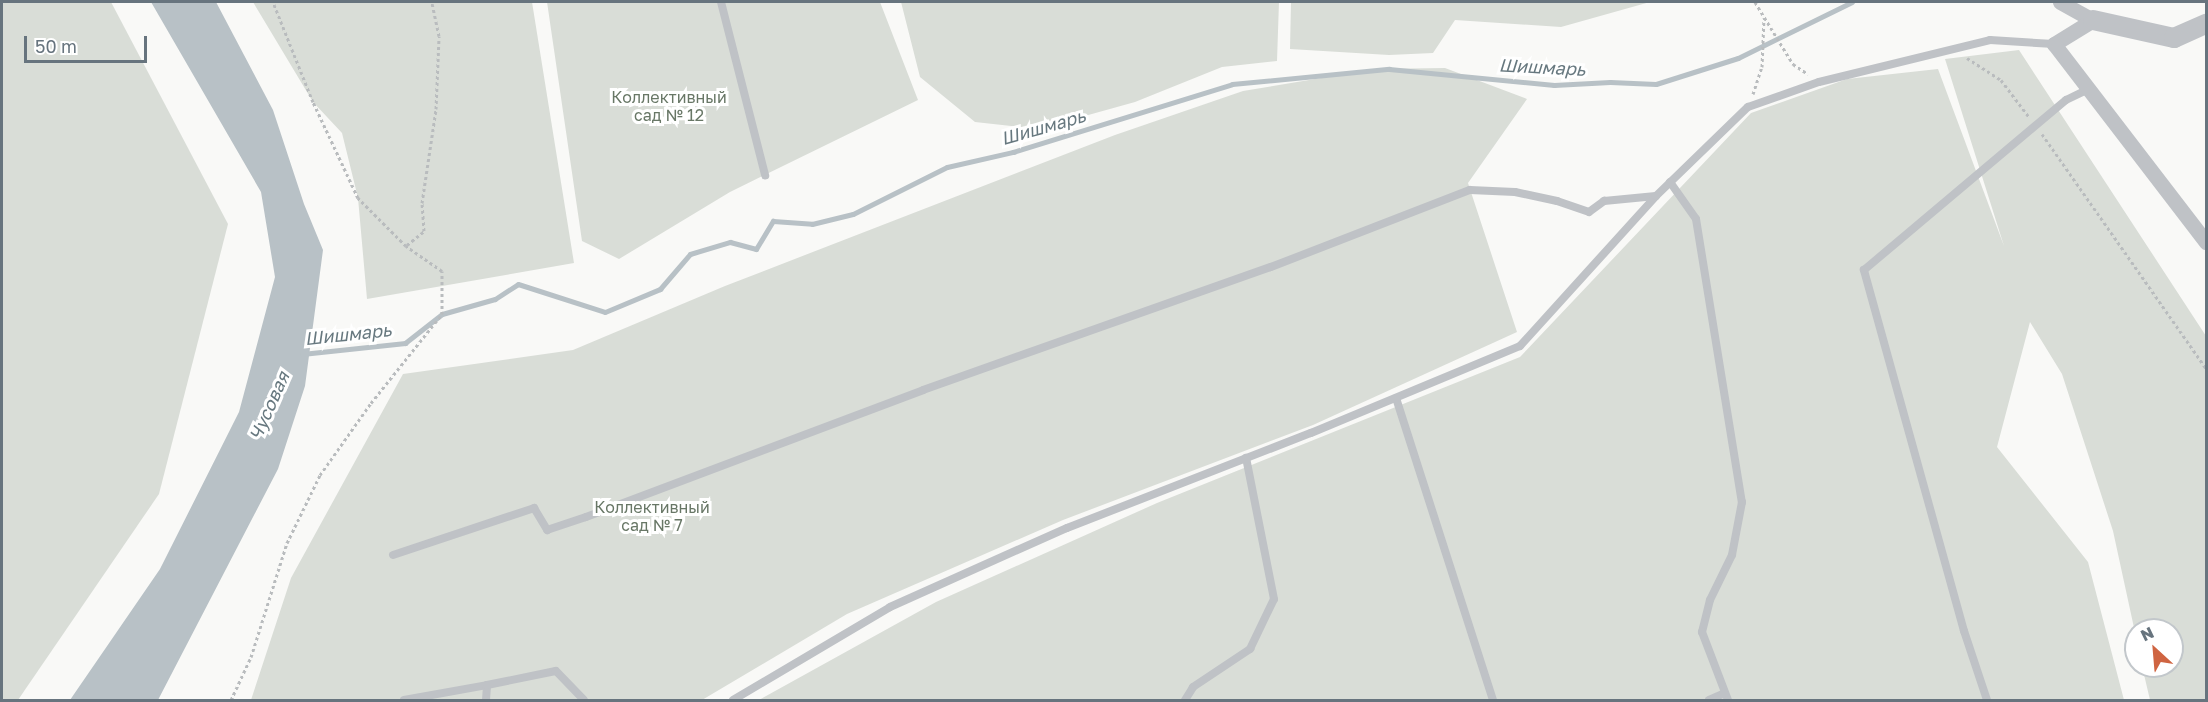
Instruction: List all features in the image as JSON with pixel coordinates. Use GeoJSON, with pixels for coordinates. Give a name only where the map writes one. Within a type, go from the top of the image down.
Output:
{"type":"FeatureCollection","features":[{"type":"Feature","properties":{"kind":"street"},"geometry":{"type":"LineString","coordinates":[[2060,2],[2093,20],[2174,38],[2206,24]]}},
{"type":"Feature","properties":{"kind":"street"},"geometry":{"type":"LineString","coordinates":[[2093,20],[2054,44],[2206,242]]}},
{"type":"Feature","properties":{"kind":"lane"},"geometry":{"type":"LineString","coordinates":[[721,2],[765,175]]}},
{"type":"Feature","properties":{"kind":"lane"},"geometry":{"type":"LineString","coordinates":[[733,700],[890,607],[1067,528],[1396,398],[1520,346],[1656,196],[1748,107],[1819,82],[1990,40],[2054,44]]}},
{"type":"Feature","properties":{"kind":"lane"},"geometry":{"type":"LineString","coordinates":[[1987,700],[1964,632],[1864,270],[2066,100],[2089,89]]}},
{"type":"Feature","properties":{"kind":"lane"},"geometry":{"type":"LineString","coordinates":[[1670,182],[1696,219],[1742,502],[1732,555],[1710,600],[1702,632],[1726,697],[1709,700]]}},
{"type":"Feature","properties":{"kind":"lane"},"geometry":{"type":"LineString","coordinates":[[393,555],[534,508],[547,530],[923,390],[1271,267],[1470,190],[1515,192],[1557,201],[1589,212],[1604,201],[1656,196]]}},
{"type":"Feature","properties":{"kind":"lane"},"geometry":{"type":"LineString","coordinates":[[1396,398],[1493,700]]}},
{"type":"Feature","properties":{"kind":"lane"},"geometry":{"type":"LineString","coordinates":[[1185,700],[1193,687],[1250,649],[1274,599],[1246,458]]}},
{"type":"Feature","properties":{"kind":"lane"},"geometry":{"type":"LineString","coordinates":[[404,700],[556,671],[584,700]]}},
{"type":"Feature","properties":{"kind":"lane"},"geometry":{"type":"LineString","coordinates":[[486,700],[487,685]]}},
{"type":"Feature","properties":{"kind":"path"},"geometry":{"type":"LineString","coordinates":[[231,700],[251,657],[287,543],[320,475],[371,403],[442,314],[442,271],[406,246],[357,198],[313,102],[273,2]]}},
{"type":"Feature","properties":{"kind":"path"},"geometry":{"type":"LineString","coordinates":[[406,246],[424,231],[422,203],[437,99],[439,36],[432,2]]}},
{"type":"Feature","properties":{"kind":"path"},"geometry":{"type":"LineString","coordinates":[[1755,2],[1793,64],[1819,82]]}},
{"type":"Feature","properties":{"kind":"path"},"geometry":{"type":"LineString","coordinates":[[1748,107],[1762,67],[1764,16]]}},
{"type":"Feature","properties":{"kind":"path"},"geometry":{"type":"LineString","coordinates":[[1953,50],[2001,80],[2206,368]]}},
{"type":"Feature","properties":{"kind":"green space"},"geometry":{"type":"Polygon","coordinates":[[[2,2],[111,2],[228,224],[159,494],[18,700],[2,700],[2,2]]]}},
{"type":"Feature","properties":{"kind":"green space"},"geometry":{"type":"Polygon","coordinates":[[[253,2],[532,2],[574,263],[367,299],[358,198],[342,133],[313,102],[253,2]]]}},
{"type":"Feature","properties":{"kind":"green space","name":"Коллективный сад № 12"},"geometry":{"type":"Polygon","coordinates":[[[547,2],[880,2],[918,100],[730,192],[619,259],[582,241],[547,2]]]}},
{"type":"Feature","properties":{"kind":"green space"},"geometry":{"type":"Polygon","coordinates":[[[901,2],[1279,2],[1277,61],[1222,67],[1135,102],[1038,129],[975,122],[920,77],[901,2]]]}},
{"type":"Feature","properties":{"kind":"green space"},"geometry":{"type":"Polygon","coordinates":[[[1291,2],[1650,2],[1561,27],[1455,20],[1433,53],[1389,55],[1290,49],[1291,2]]]}},
{"type":"Feature","properties":{"kind":"green space"},"geometry":{"type":"Polygon","coordinates":[[[2019,50],[2206,336],[2206,700],[2150,700],[2145,678],[2184,678],[2184,618],[2132,618],[2113,531],[2062,374],[2030,322],[1997,447],[2088,562],[2124,700],[759,700],[936,602],[1157,503],[1520,357],[1751,113],[1847,79],[1938,69],[2004,246],[1945,59],[2019,50]]]}},
{"type":"Feature","properties":{"kind":"green space","name":"Коллективный сад № 7"},"geometry":{"type":"Polygon","coordinates":[[[1445,68],[1527,99],[1468,183],[1517,332],[1313,425],[1063,520],[847,614],[702,700],[251,700],[291,578],[403,374],[573,350],[725,286],[1115,135],[1243,91],[1375,69],[1445,68]]]}},
{"type":"Feature","properties":{"kind":"water","name":"Чусовая"},"geometry":{"type":"Polygon","coordinates":[[[151,2],[216,2],[273,110],[304,204],[323,250],[305,386],[278,469],[158,700],[70,700],[160,569],[239,412],[275,277],[261,192],[151,2]]]}},
{"type":"Feature","properties":{"kind":"waterway","name":"Шишмарь"},"geometry":{"type":"LineString","coordinates":[[302,354],[405,343],[442,314],[495,299],[518,284],[605,312],[660,289],[690,254],[730,242],[756,249],[773,221],[812,224],[853,214],[947,167],[1013,152],[1232,84],[1389,69],[1554,85],[1610,82],[1656,84],[1738,58],[1852,2]]}}]}
